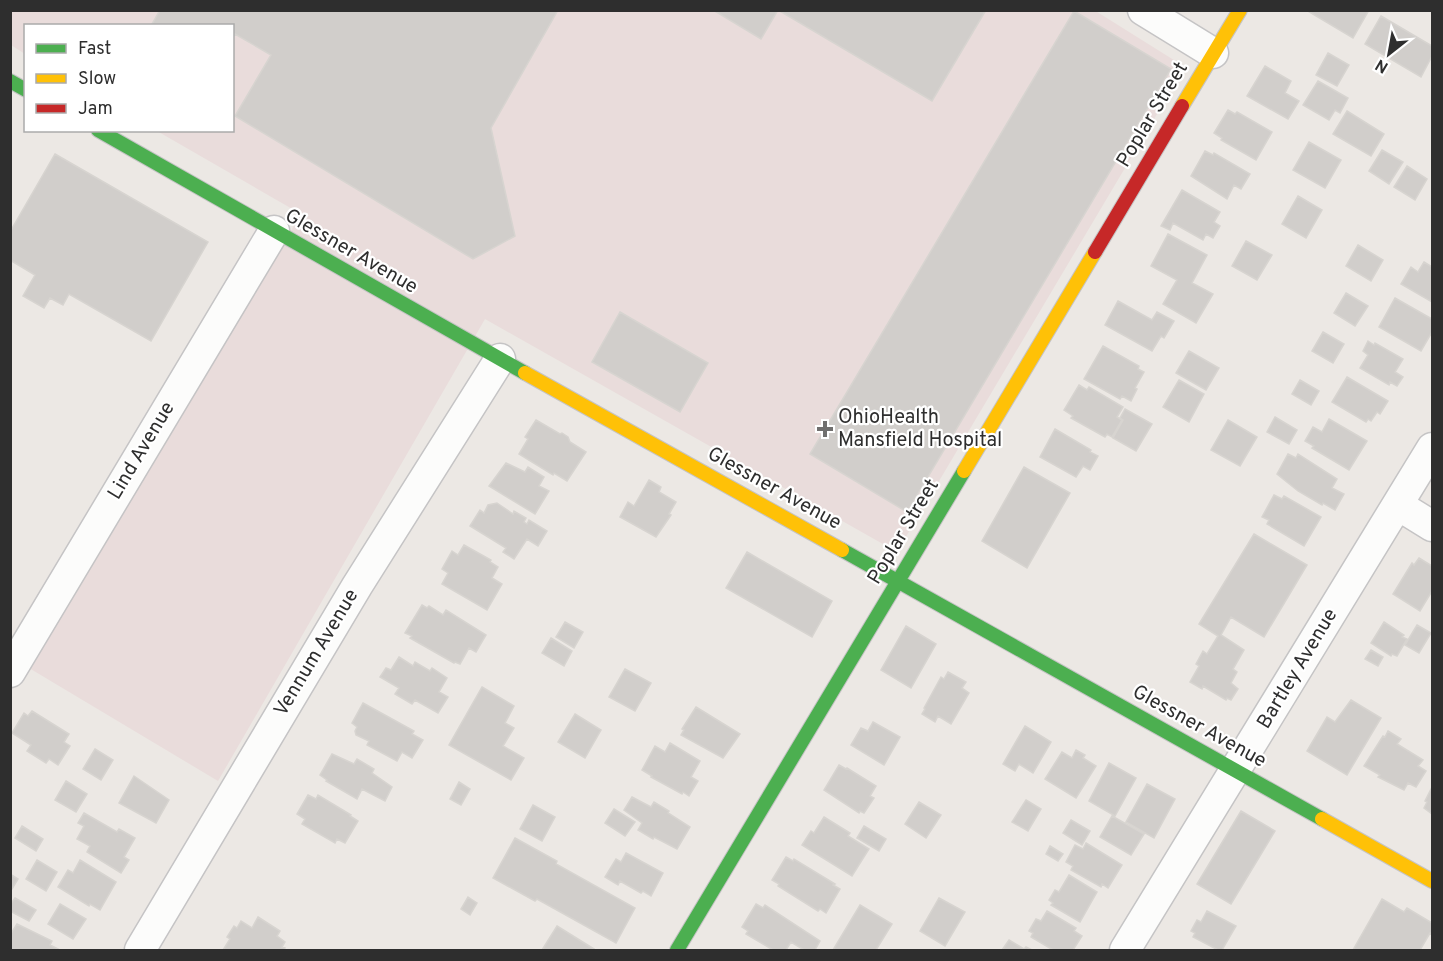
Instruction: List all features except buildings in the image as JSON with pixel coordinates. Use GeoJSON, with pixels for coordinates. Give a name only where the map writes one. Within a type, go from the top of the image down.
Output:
{"type":"FeatureCollection","features":[{"type":"Feature","properties":{"kind":"street"},"geometry":{"type":"LineString","coordinates":[[1143,10],[1213,53]]}},
{"type":"Feature","properties":{"kind":"street","name":"Poplar Street"},"geometry":{"type":"LineString","coordinates":[[677,951],[1240,10]]}},
{"type":"Feature","properties":{"kind":"street"},"geometry":{"type":"LineString","coordinates":[[10,81],[24,89]]}},
{"type":"Feature","properties":{"kind":"street","name":"Glessner Avenue"},"geometry":{"type":"LineString","coordinates":[[101,132],[500,359],[1432,881]]}},
{"type":"Feature","properties":{"kind":"street","name":"Lind Avenue"},"geometry":{"type":"LineString","coordinates":[[10,672],[274,231]]}},
{"type":"Feature","properties":{"kind":"street","name":"Vennum Avenue"},"geometry":{"type":"LineString","coordinates":[[140,951],[357,586],[500,359]]}},
{"type":"Feature","properties":{"kind":"street","name":"Bartley Avenue"},"geometry":{"type":"LineString","coordinates":[[1125,951],[1432,448]]}},
{"type":"Feature","properties":{"kind":"street"},"geometry":{"type":"LineString","coordinates":[[1398,505],[1432,526]]}},
{"type":"Feature","properties":{"kind":"shaded area","name":"OhioHealth Mansfield Hospital"},"geometry":{"type":"Polygon","coordinates":[[[11,10],[1094,10],[1185,67],[904,540],[890,548],[485,319],[218,781],[29,668],[301,214],[159,132],[234,132],[234,24],[24,24],[24,53],[11,45],[11,10]]]}},
{"type":"Feature","properties":{"kind":"traffic: fast"},"geometry":{"type":"LineString","coordinates":[[10,81],[24,89]]}},
{"type":"Feature","properties":{"kind":"traffic: fast"},"geometry":{"type":"LineString","coordinates":[[102,132],[525,373]]}},
{"type":"Feature","properties":{"kind":"traffic: fast"},"geometry":{"type":"LineString","coordinates":[[677,950],[964,471]]}},
{"type":"Feature","properties":{"kind":"traffic: fast"},"geometry":{"type":"LineString","coordinates":[[842,550],[1322,819]]}},
{"type":"Feature","properties":{"kind":"traffic: slow"},"geometry":{"type":"LineString","coordinates":[[1182,106],[1240,10]]}},
{"type":"Feature","properties":{"kind":"traffic: slow"},"geometry":{"type":"LineString","coordinates":[[964,471],[1095,252]]}},
{"type":"Feature","properties":{"kind":"traffic: slow"},"geometry":{"type":"LineString","coordinates":[[525,373],[842,550]]}},
{"type":"Feature","properties":{"kind":"traffic: slow"},"geometry":{"type":"LineString","coordinates":[[1322,819],[1432,881]]}},
{"type":"Feature","properties":{"kind":"traffic: jam"},"geometry":{"type":"LineString","coordinates":[[1095,252],[1182,106]]}},
{"type":"Feature","properties":{"kind":"place","name":"OhioHealth Mansfield Hospital"},"geometry":{"type":"Point","coordinates":[825,429]}}]}
